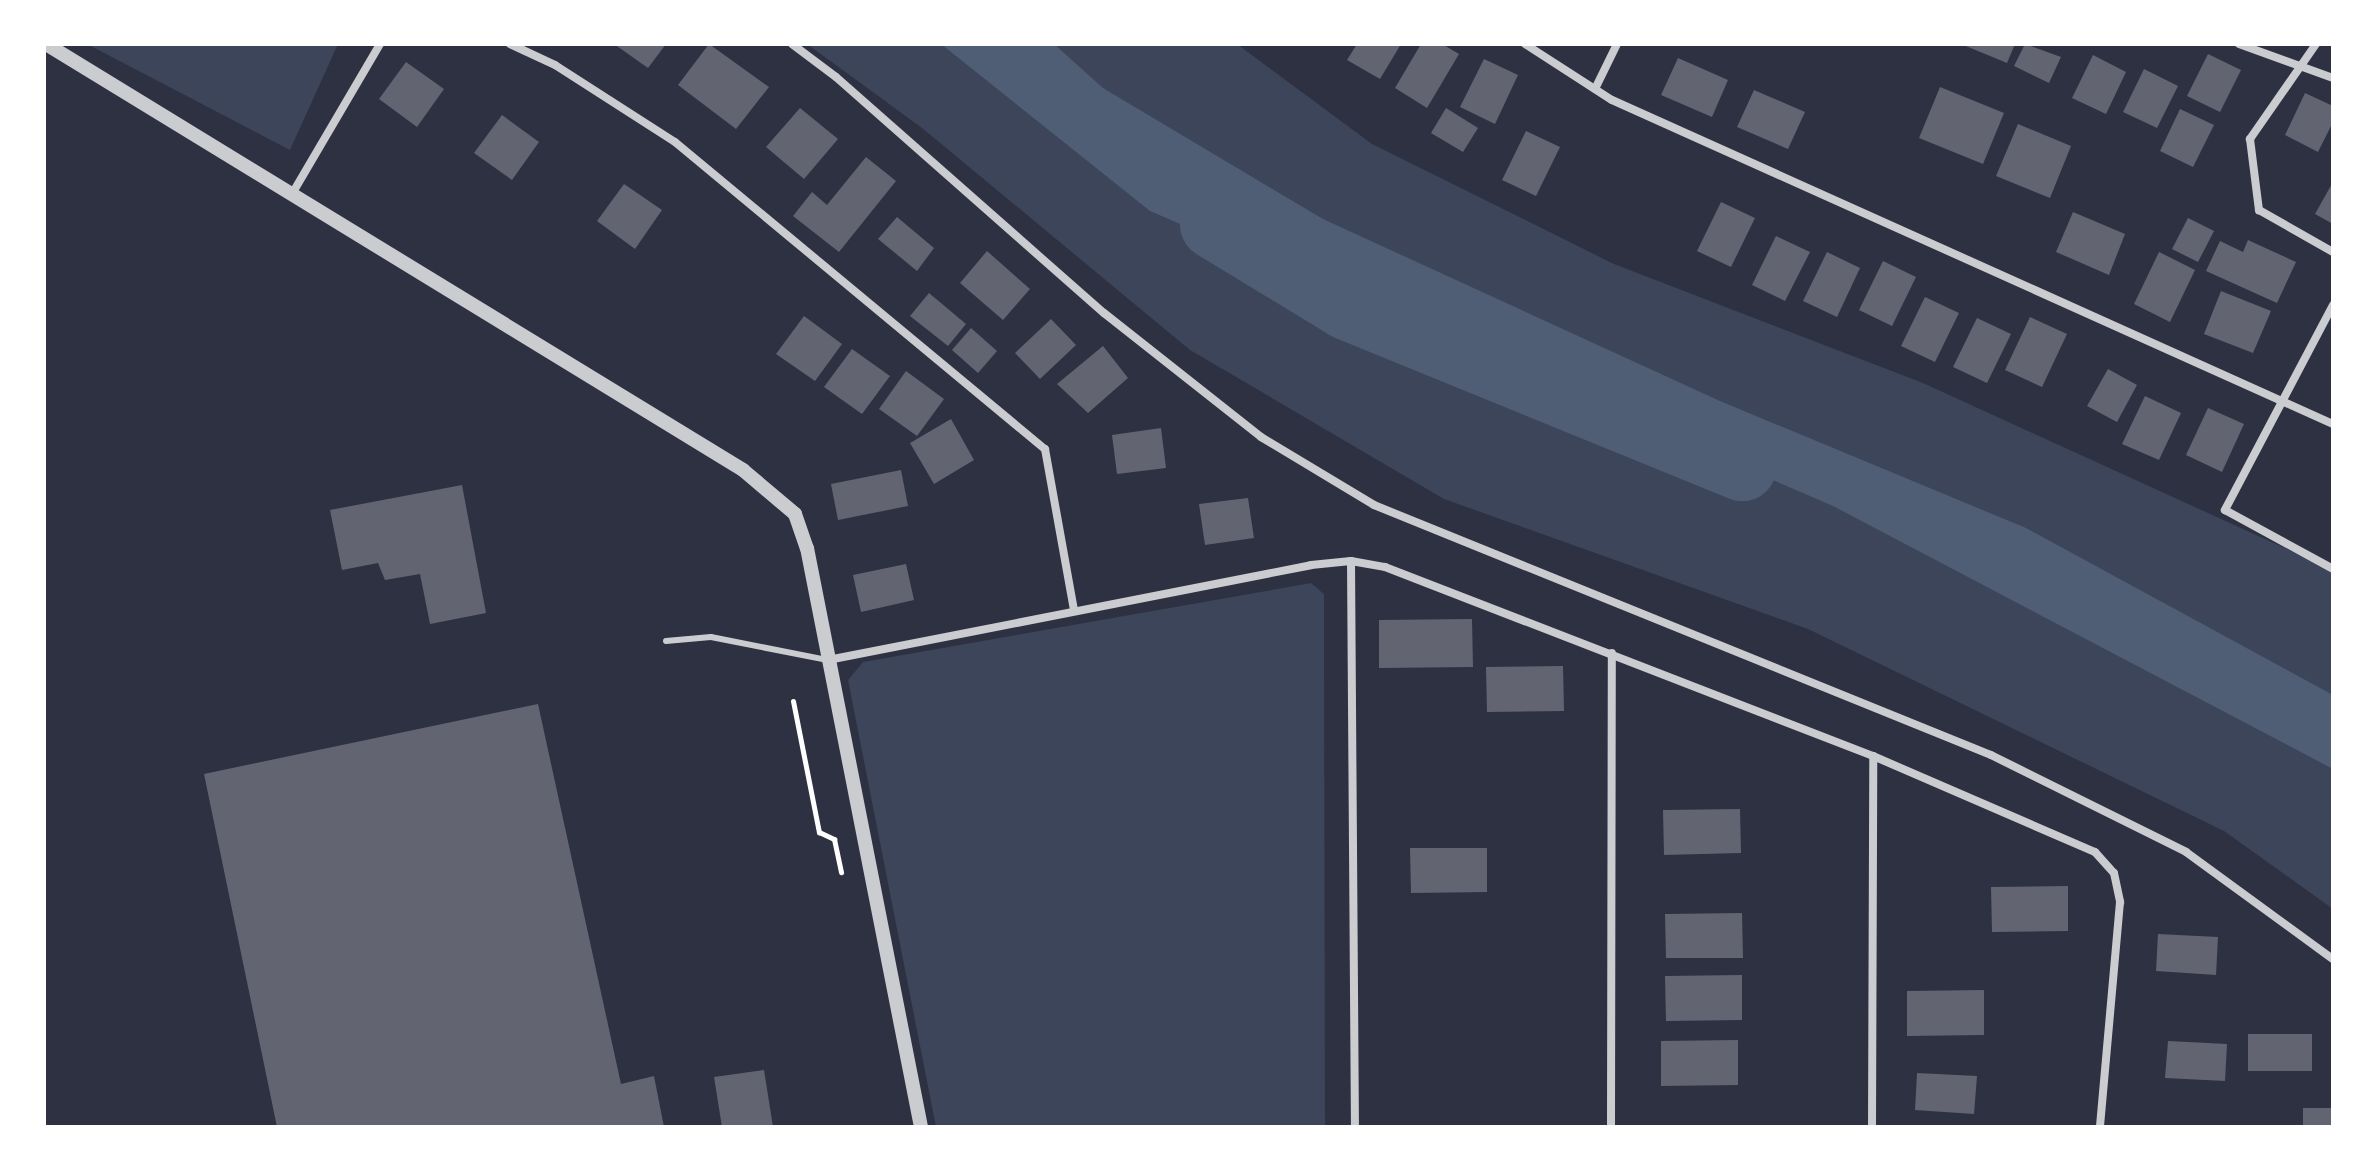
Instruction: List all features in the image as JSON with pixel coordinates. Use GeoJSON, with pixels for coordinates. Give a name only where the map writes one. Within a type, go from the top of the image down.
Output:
{"type":"FeatureCollection","features":[{"type":"Feature","properties":{"kind":"street"},"geometry":{"type":"LineString","coordinates":[[46,44],[771,491],[795,514],[807,548],[921,1127]]}},
{"type":"Feature","properties":{"kind":"street"},"geometry":{"type":"LineString","coordinates":[[292,194],[380,44]]}},
{"type":"Feature","properties":{"kind":"street"},"geometry":{"type":"LineString","coordinates":[[510,44],[555,65],[675,142],[1045,449],[1074,610]]}},
{"type":"Feature","properties":{"kind":"street"},"geometry":{"type":"LineString","coordinates":[[792,44],[1116,323],[1261,437],[1374,505],[1991,755],[2186,852],[2333,959]]}},
{"type":"Feature","properties":{"kind":"street"},"geometry":{"type":"LineString","coordinates":[[1525,44],[1595,89],[2333,424]]}},
{"type":"Feature","properties":{"kind":"street"},"geometry":{"type":"LineString","coordinates":[[1595,89],[1617,44]]}},
{"type":"Feature","properties":{"kind":"street"},"geometry":{"type":"LineString","coordinates":[[2239,44],[2333,78]]}},
{"type":"Feature","properties":{"kind":"street"},"geometry":{"type":"LineString","coordinates":[[2316,44],[2250,139],[2259,210],[2333,252]]}},
{"type":"Feature","properties":{"kind":"street"},"geometry":{"type":"LineString","coordinates":[[2333,305],[2225,510],[2333,569]]}},
{"type":"Feature","properties":{"kind":"street"},"geometry":{"type":"LineString","coordinates":[[827,660],[1074,610],[1351,561],[1385,567],[1873,756],[2095,852],[2114,873],[2120,902],[2100,1127]]}},
{"type":"Feature","properties":{"kind":"street"},"geometry":{"type":"LineString","coordinates":[[1351,561],[1355,1127]]}},
{"type":"Feature","properties":{"kind":"street"},"geometry":{"type":"LineString","coordinates":[[1611,1127],[1612,653]]}},
{"type":"Feature","properties":{"kind":"street"},"geometry":{"type":"LineString","coordinates":[[1872,1127],[1873,756]]}},
{"type":"Feature","properties":{"kind":"lane"},"geometry":{"type":"LineString","coordinates":[[666,641],[711,637],[827,660]]}},
{"type":"Feature","properties":{"kind":"path"},"geometry":{"type":"LineString","coordinates":[[793,701],[819,832],[834,839],[843,885]]}},
{"type":"Feature","properties":{"kind":"shaded area"},"geometry":{"type":"Polygon","coordinates":[[[87,44],[338,44],[290,150],[87,44]]]}},
{"type":"Feature","properties":{"kind":"shaded area"},"geometry":{"type":"Polygon","coordinates":[[[807,44],[1237,44],[1372,144],[1614,264],[1923,383],[2333,570],[2333,909],[2224,831],[1808,629],[1444,499],[1190,350],[922,128],[807,44]]]}},
{"type":"Feature","properties":{"kind":"shaded area"},"geometry":{"type":"Polygon","coordinates":[[[941,44],[1054,44],[1103,88],[1323,219],[1720,401],[2026,528],[2333,695],[2333,769],[1833,506],[1150,211],[941,44]]]}},
{"type":"Feature","properties":{"kind":"shaded area"},"geometry":{"type":"Polygon","coordinates":[[[1311,583],[1324,594],[1325,1127],[936,1127],[848,680],[863,662],[1311,583]]]}},
{"type":"Feature","properties":{"kind":"building"},"geometry":{"type":"Polygon","coordinates":[[[614,44],[666,44],[648,68],[614,44]]]}},
{"type":"Feature","properties":{"kind":"building"},"geometry":{"type":"Polygon","coordinates":[[[709,44],[769,87],[736,129],[678,85],[709,44]]]}},
{"type":"Feature","properties":{"kind":"building"},"geometry":{"type":"Polygon","coordinates":[[[1357,44],[1401,44],[1380,79],[1347,60],[1357,44]]]}},
{"type":"Feature","properties":{"kind":"building"},"geometry":{"type":"Polygon","coordinates":[[[1421,44],[1442,44],[1459,54],[1427,108],[1395,88],[1421,44]]]}},
{"type":"Feature","properties":{"kind":"building"},"geometry":{"type":"Polygon","coordinates":[[[1961,44],[2015,44],[2007,63],[1961,44]]]}},
{"type":"Feature","properties":{"kind":"building"},"geometry":{"type":"Polygon","coordinates":[[[2025,44],[2061,57],[2049,83],[2014,66],[2025,44]]]}},
{"type":"Feature","properties":{"kind":"building"},"geometry":{"type":"Polygon","coordinates":[[[2208,54],[2241,70],[2220,112],[2187,96],[2208,54]]]}},
{"type":"Feature","properties":{"kind":"building"},"geometry":{"type":"Polygon","coordinates":[[[2093,55],[2126,72],[2106,114],[2072,98],[2093,55]]]}},
{"type":"Feature","properties":{"kind":"building"},"geometry":{"type":"Polygon","coordinates":[[[1678,58],[1728,80],[1712,117],[1661,95],[1678,58]]]}},
{"type":"Feature","properties":{"kind":"building"},"geometry":{"type":"Polygon","coordinates":[[[1484,59],[1518,75],[1495,124],[1460,107],[1484,59]]]}},
{"type":"Feature","properties":{"kind":"building"},"geometry":{"type":"Polygon","coordinates":[[[406,62],[444,89],[417,127],[379,99],[406,62]]]}},
{"type":"Feature","properties":{"kind":"building"},"geometry":{"type":"Polygon","coordinates":[[[2144,69],[2178,86],[2157,128],[2123,112],[2144,69]]]}},
{"type":"Feature","properties":{"kind":"building"},"geometry":{"type":"Polygon","coordinates":[[[1940,87],[2004,113],[1983,164],[1919,138],[1940,87]]]}},
{"type":"Feature","properties":{"kind":"building"},"geometry":{"type":"Polygon","coordinates":[[[1754,90],[1805,112],[1788,149],[1737,127],[1754,90]]]}},
{"type":"Feature","properties":{"kind":"building"},"geometry":{"type":"Polygon","coordinates":[[[2305,93],[2333,106],[2333,122],[2318,152],[2285,135],[2305,93]]]}},
{"type":"Feature","properties":{"kind":"building"},"geometry":{"type":"Polygon","coordinates":[[[800,108],[838,139],[804,179],[766,147],[800,108]]]}},
{"type":"Feature","properties":{"kind":"building"},"geometry":{"type":"Polygon","coordinates":[[[1446,108],[1478,128],[1463,152],[1431,133],[1446,108]]]}},
{"type":"Feature","properties":{"kind":"building"},"geometry":{"type":"Polygon","coordinates":[[[2180,109],[2214,125],[2193,167],[2160,151],[2180,109]]]}},
{"type":"Feature","properties":{"kind":"building"},"geometry":{"type":"Polygon","coordinates":[[[502,115],[539,142],[512,180],[474,153],[502,115]]]}},
{"type":"Feature","properties":{"kind":"building"},"geometry":{"type":"Polygon","coordinates":[[[2018,124],[2071,146],[2050,198],[1996,176],[2018,124]]]}},
{"type":"Feature","properties":{"kind":"building"},"geometry":{"type":"Polygon","coordinates":[[[1526,131],[1560,147],[1536,196],[1502,180],[1526,131]]]}},
{"type":"Feature","properties":{"kind":"building"},"geometry":{"type":"Polygon","coordinates":[[[866,157],[896,181],[839,252],[793,216],[812,192],[827,205],[866,157]]]}},
{"type":"Feature","properties":{"kind":"building"},"geometry":{"type":"Polygon","coordinates":[[[2333,182],[2333,224],[2315,214],[2333,182]]]}},
{"type":"Feature","properties":{"kind":"building"},"geometry":{"type":"Polygon","coordinates":[[[624,184],[662,210],[635,249],[597,221],[624,184]]]}},
{"type":"Feature","properties":{"kind":"building"},"geometry":{"type":"Polygon","coordinates":[[[1721,202],[1755,218],[1731,267],[1697,251],[1721,202]]]}},
{"type":"Feature","properties":{"kind":"building"},"geometry":{"type":"Polygon","coordinates":[[[2073,212],[2125,234],[2109,275],[2056,252],[2073,212]]]}},
{"type":"Feature","properties":{"kind":"building"},"geometry":{"type":"Polygon","coordinates":[[[897,217],[934,248],[917,271],[878,239],[897,217]]]}},
{"type":"Feature","properties":{"kind":"building"},"geometry":{"type":"Polygon","coordinates":[[[2188,218],[2214,231],[2198,262],[2172,249],[2188,218]]]}},
{"type":"Feature","properties":{"kind":"building"},"geometry":{"type":"Polygon","coordinates":[[[1776,236],[1810,252],[1785,301],[1752,285],[1776,236]]]}},
{"type":"Feature","properties":{"kind":"building"},"geometry":{"type":"Polygon","coordinates":[[[2248,240],[2296,262],[2277,303],[2206,271],[2220,241],[2243,252],[2248,240]]]}},
{"type":"Feature","properties":{"kind":"building"},"geometry":{"type":"Polygon","coordinates":[[[987,251],[1030,289],[1003,320],[960,283],[987,251]]]}},
{"type":"Feature","properties":{"kind":"building"},"geometry":{"type":"Polygon","coordinates":[[[1827,252],[1860,268],[1837,317],[1803,301],[1827,252]]]}},
{"type":"Feature","properties":{"kind":"building"},"geometry":{"type":"Polygon","coordinates":[[[2159,252],[2195,270],[2170,322],[2134,304],[2159,252]]]}},
{"type":"Feature","properties":{"kind":"building"},"geometry":{"type":"Polygon","coordinates":[[[1883,261],[1916,277],[1892,326],[1859,310],[1883,261]]]}},
{"type":"Feature","properties":{"kind":"building"},"geometry":{"type":"Polygon","coordinates":[[[2221,291],[2271,311],[2253,353],[2204,334],[2221,291]]]}},
{"type":"Feature","properties":{"kind":"building"},"geometry":{"type":"Polygon","coordinates":[[[929,293],[966,324],[948,346],[910,316],[929,293]]]}},
{"type":"Feature","properties":{"kind":"building"},"geometry":{"type":"Polygon","coordinates":[[[1925,297],[1959,313],[1935,362],[1901,346],[1925,297]]]}},
{"type":"Feature","properties":{"kind":"building"},"geometry":{"type":"Polygon","coordinates":[[[804,316],[842,344],[815,381],[776,354],[804,316]]]}},
{"type":"Feature","properties":{"kind":"building"},"geometry":{"type":"Polygon","coordinates":[[[2030,317],[2067,334],[2042,387],[2005,370],[2030,317]]]}},
{"type":"Feature","properties":{"kind":"building"},"geometry":{"type":"Polygon","coordinates":[[[1977,318],[2011,334],[1987,383],[1953,367],[1977,318]]]}},
{"type":"Feature","properties":{"kind":"building"},"geometry":{"type":"Polygon","coordinates":[[[1051,319],[1076,345],[1040,379],[1015,353],[1051,319]]]}},
{"type":"Feature","properties":{"kind":"building"},"geometry":{"type":"Polygon","coordinates":[[[971,328],[997,351],[978,373],[952,350],[971,328]]]}},
{"type":"Feature","properties":{"kind":"building"},"geometry":{"type":"Polygon","coordinates":[[[1103,346],[1128,378],[1088,413],[1057,384],[1103,346]]]}},
{"type":"Feature","properties":{"kind":"building"},"geometry":{"type":"Polygon","coordinates":[[[852,349],[890,376],[862,414],[824,387],[852,349]]]}},
{"type":"Feature","properties":{"kind":"building"},"geometry":{"type":"Polygon","coordinates":[[[2108,369],[2137,385],[2117,422],[2087,406],[2108,369]]]}},
{"type":"Feature","properties":{"kind":"building"},"geometry":{"type":"Polygon","coordinates":[[[906,371],[944,399],[917,436],[879,409],[906,371]]]}},
{"type":"Feature","properties":{"kind":"building"},"geometry":{"type":"Polygon","coordinates":[[[2145,396],[2181,413],[2159,460],[2122,444],[2145,396]]]}},
{"type":"Feature","properties":{"kind":"building"},"geometry":{"type":"Polygon","coordinates":[[[2208,408],[2244,424],[2222,472],[2186,455],[2208,408]]]}},
{"type":"Feature","properties":{"kind":"building"},"geometry":{"type":"Polygon","coordinates":[[[951,419],[974,460],[934,484],[910,443],[951,419]]]}},
{"type":"Feature","properties":{"kind":"building"},"geometry":{"type":"Polygon","coordinates":[[[1161,428],[1166,468],[1117,474],[1112,435],[1161,428]]]}},
{"type":"Feature","properties":{"kind":"building"},"geometry":{"type":"Polygon","coordinates":[[[901,470],[908,506],[838,520],[831,484],[901,470]]]}},
{"type":"Feature","properties":{"kind":"building"},"geometry":{"type":"Polygon","coordinates":[[[462,485],[486,613],[430,624],[420,574],[385,580],[378,563],[342,570],[330,510],[462,485]]]}},
{"type":"Feature","properties":{"kind":"building"},"geometry":{"type":"Polygon","coordinates":[[[1248,498],[1254,538],[1205,545],[1199,504],[1248,498]]]}},
{"type":"Feature","properties":{"kind":"building"},"geometry":{"type":"Polygon","coordinates":[[[906,564],[914,600],[861,612],[853,575],[906,564]]]}},
{"type":"Feature","properties":{"kind":"building"},"geometry":{"type":"Polygon","coordinates":[[[1472,619],[1473,667],[1379,668],[1379,620],[1472,619]]]}},
{"type":"Feature","properties":{"kind":"building"},"geometry":{"type":"Polygon","coordinates":[[[1563,666],[1564,711],[1487,712],[1486,667],[1563,666]]]}},
{"type":"Feature","properties":{"kind":"building"},"geometry":{"type":"Polygon","coordinates":[[[538,704],[621,1084],[654,1076],[664,1127],[277,1127],[204,774],[538,704]]]}},
{"type":"Feature","properties":{"kind":"building"},"geometry":{"type":"Polygon","coordinates":[[[1740,809],[1741,853],[1664,855],[1663,810],[1740,809]]]}},
{"type":"Feature","properties":{"kind":"building"},"geometry":{"type":"Polygon","coordinates":[[[1410,848],[1487,848],[1487,892],[1411,893],[1410,848]]]}},
{"type":"Feature","properties":{"kind":"building"},"geometry":{"type":"Polygon","coordinates":[[[2068,886],[2068,931],[1992,932],[1991,887],[2068,886]]]}},
{"type":"Feature","properties":{"kind":"building"},"geometry":{"type":"Polygon","coordinates":[[[1742,913],[1743,958],[1666,958],[1665,914],[1742,913]]]}},
{"type":"Feature","properties":{"kind":"building"},"geometry":{"type":"Polygon","coordinates":[[[2158,934],[2218,937],[2216,975],[2156,971],[2158,934]]]}},
{"type":"Feature","properties":{"kind":"building"},"geometry":{"type":"Polygon","coordinates":[[[1742,975],[1742,1020],[1666,1021],[1665,976],[1742,975]]]}},
{"type":"Feature","properties":{"kind":"building"},"geometry":{"type":"Polygon","coordinates":[[[1984,990],[1984,1035],[1907,1036],[1907,991],[1984,990]]]}},
{"type":"Feature","properties":{"kind":"building"},"geometry":{"type":"Polygon","coordinates":[[[2248,1034],[2312,1034],[2312,1071],[2248,1071],[2248,1034]]]}},
{"type":"Feature","properties":{"kind":"building"},"geometry":{"type":"Polygon","coordinates":[[[1738,1040],[1738,1085],[1661,1086],[1661,1041],[1738,1040]]]}},
{"type":"Feature","properties":{"kind":"building"},"geometry":{"type":"Polygon","coordinates":[[[2168,1041],[2227,1044],[2225,1081],[2165,1078],[2168,1041]]]}},
{"type":"Feature","properties":{"kind":"building"},"geometry":{"type":"Polygon","coordinates":[[[764,1070],[773,1127],[722,1127],[714,1077],[764,1070]]]}},
{"type":"Feature","properties":{"kind":"building"},"geometry":{"type":"Polygon","coordinates":[[[1917,1073],[1977,1076],[1974,1114],[1915,1110],[1917,1073]]]}},
{"type":"Feature","properties":{"kind":"building"},"geometry":{"type":"Polygon","coordinates":[[[2303,1108],[2333,1108],[2333,1127],[2303,1127],[2303,1108]]]}},
{"type":"Feature","properties":{"kind":"waterway"},"geometry":{"type":"LineString","coordinates":[[1214,225],[1347,306],[1742,467]]}}]}
